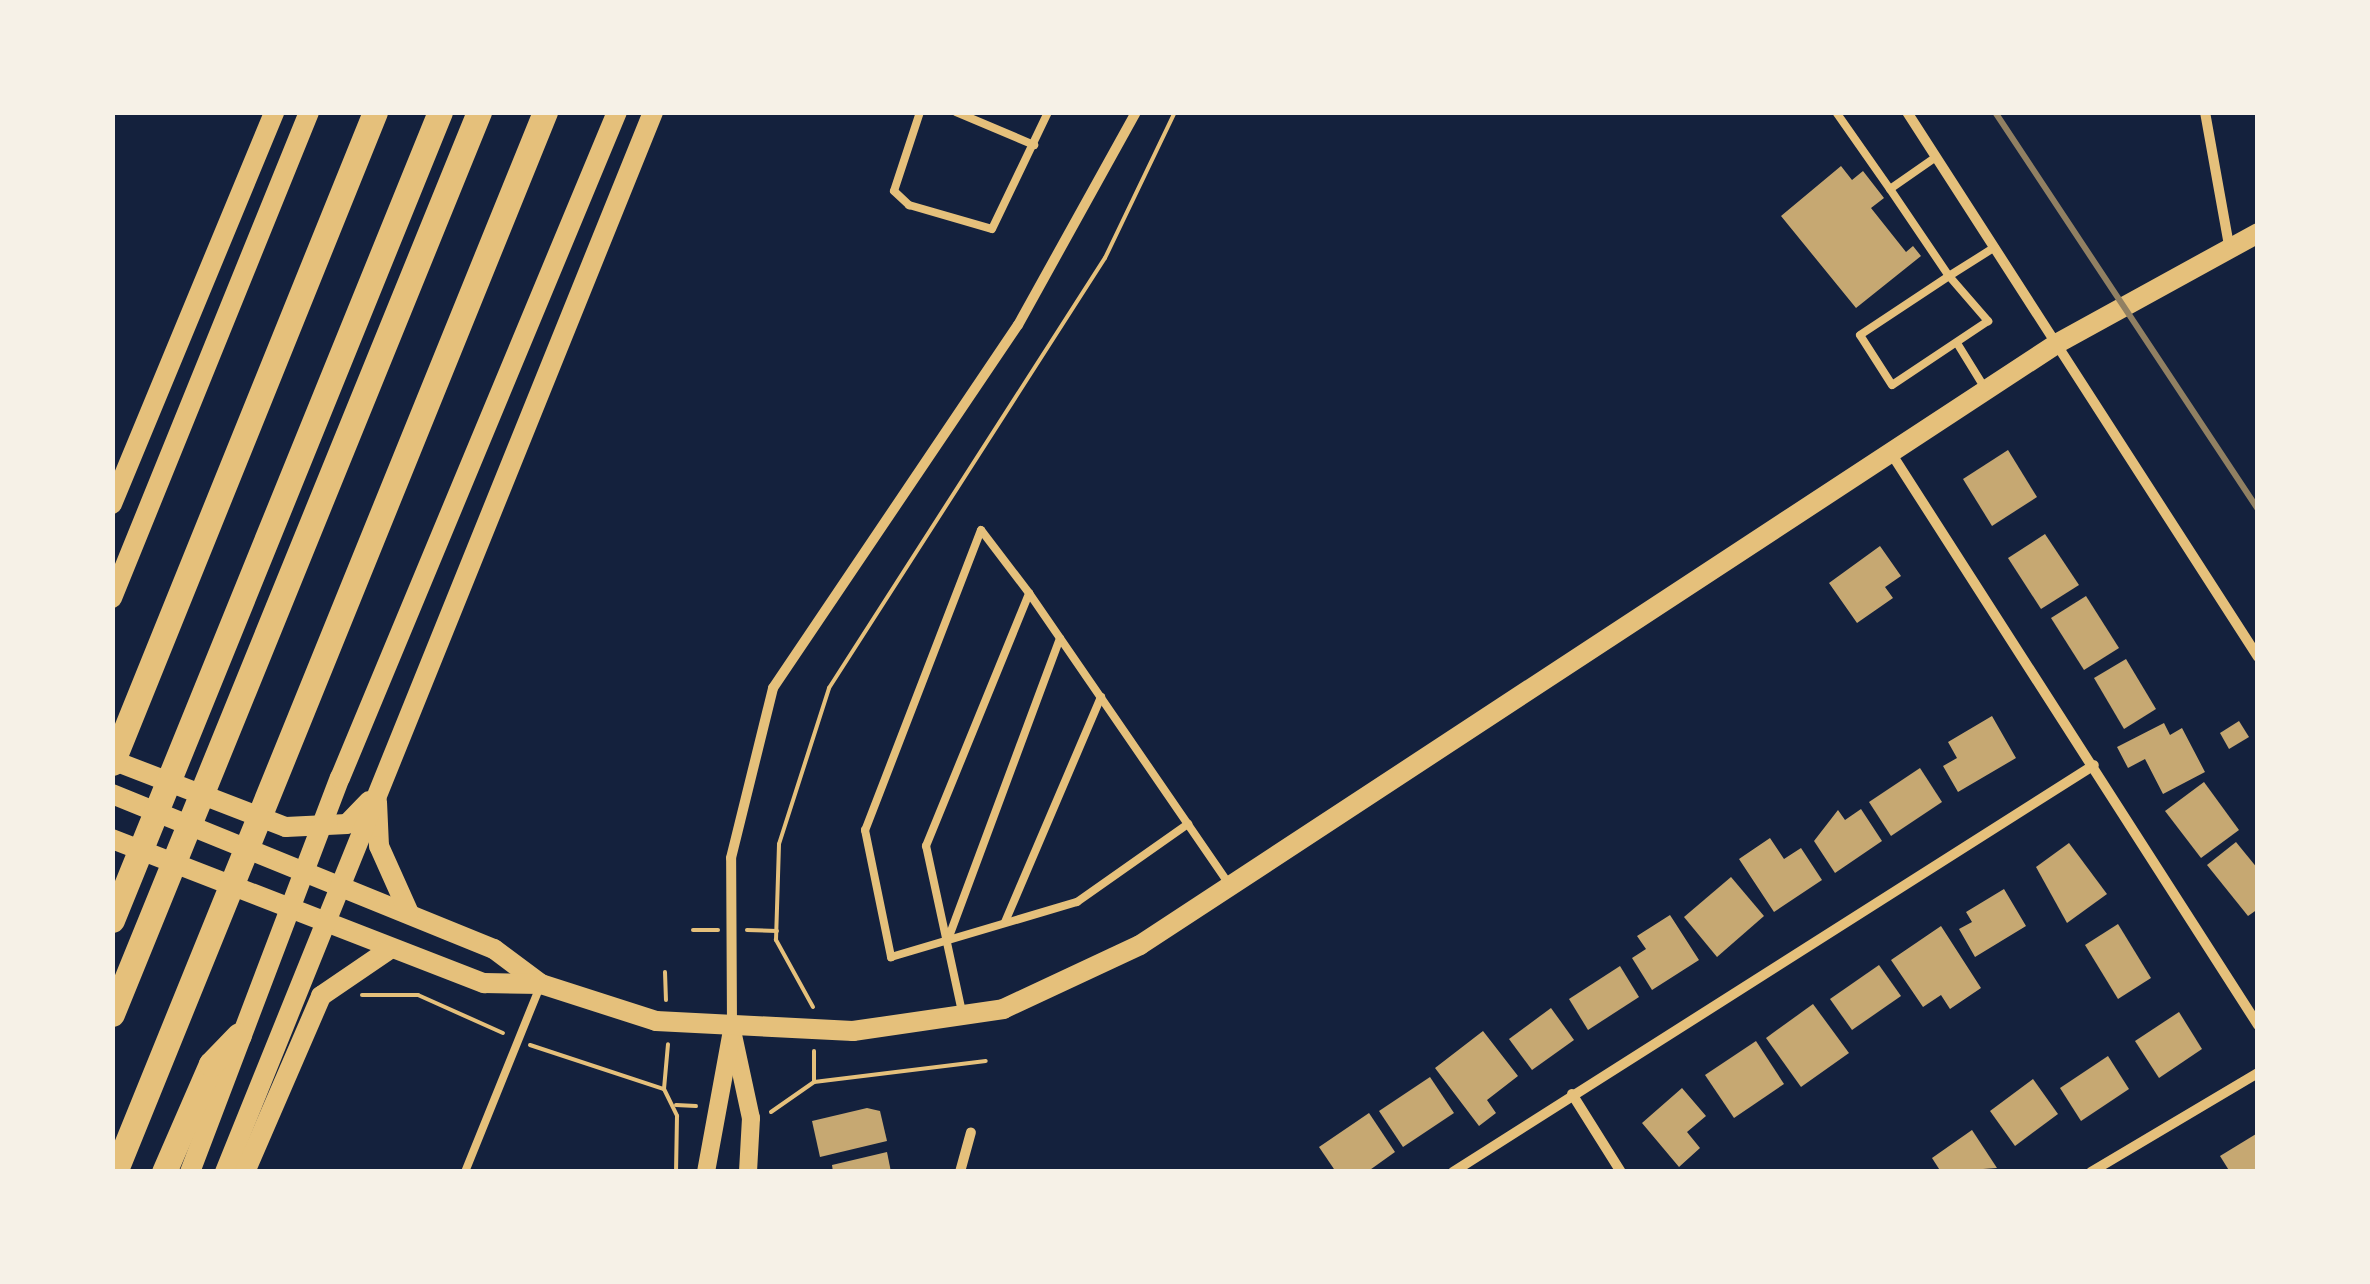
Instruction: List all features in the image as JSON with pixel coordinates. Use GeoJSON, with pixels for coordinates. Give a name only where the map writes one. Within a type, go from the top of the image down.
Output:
{"type":"FeatureCollection","features":[{"type":"Feature","properties":{"kind":"highway"},"geometry":{"type":"LineString","coordinates":[[112,762],[375,112]]}},
{"type":"Feature","properties":{"kind":"highway"},"geometry":{"type":"LineString","coordinates":[[112,920],[440,112]]}},
{"type":"Feature","properties":{"kind":"highway"},"geometry":{"type":"LineString","coordinates":[[112,1014],[479,112]]}},
{"type":"Feature","properties":{"kind":"highway"},"geometry":{"type":"LineString","coordinates":[[115,1172],[544,112]]}},
{"type":"Feature","properties":{"kind":"highway"},"geometry":{"type":"LineString","coordinates":[[164,1172],[211,1064],[238,1035]]}},
{"type":"Feature","properties":{"kind":"main road"},"geometry":{"type":"LineString","coordinates":[[112,504],[274,112]]}},
{"type":"Feature","properties":{"kind":"main road"},"geometry":{"type":"LineString","coordinates":[[112,598],[309,112]]}},
{"type":"Feature","properties":{"kind":"main road"},"geometry":{"type":"LineString","coordinates":[[190,1172],[238,1035],[617,112]]}},
{"type":"Feature","properties":{"kind":"main road"},"geometry":{"type":"LineString","coordinates":[[225,1172],[316,920],[377,792],[653,112]]}},
{"type":"Feature","properties":{"kind":"main road"},"geometry":{"type":"LineString","coordinates":[[112,839],[484,983],[541,984],[656,1021],[732,1030],[852,1031],[963,1016],[1087,976],[2058,343],[2229,244],[2258,233]]}},
{"type":"Feature","properties":{"kind":"main road"},"geometry":{"type":"LineString","coordinates":[[112,762],[286,827],[347,824],[377,792]]}},
{"type":"Feature","properties":{"kind":"main road"},"geometry":{"type":"LineString","coordinates":[[377,792],[378,846],[409,913]]}},
{"type":"Feature","properties":{"kind":"main road"},"geometry":{"type":"LineString","coordinates":[[112,794],[494,949],[541,984]]}},
{"type":"Feature","properties":{"kind":"main road"},"geometry":{"type":"LineString","coordinates":[[245,1172],[322,996],[390,948]]}},
{"type":"Feature","properties":{"kind":"street"},"geometry":{"type":"LineString","coordinates":[[706,1172],[732,1030],[732,858],[772,688],[1018,324],[1136,112]]}},
{"type":"Feature","properties":{"kind":"street"},"geometry":{"type":"LineString","coordinates":[[1907,112],[2258,657]]}},
{"type":"Feature","properties":{"kind":"street"},"geometry":{"type":"LineString","coordinates":[[2204,112],[2229,244]]}},
{"type":"Feature","properties":{"kind":"street"},"geometry":{"type":"LineString","coordinates":[[1890,451],[2258,1025]]}},
{"type":"Feature","properties":{"kind":"street"},"geometry":{"type":"LineString","coordinates":[[1453,1172],[2094,766]]}},
{"type":"Feature","properties":{"kind":"street"},"geometry":{"type":"LineString","coordinates":[[732,1030],[750,1118],[748,1172]]}},
{"type":"Feature","properties":{"kind":"street"},"geometry":{"type":"LineString","coordinates":[[2091,1172],[2258,1073]]}},
{"type":"Feature","properties":{"kind":"street"},"geometry":{"type":"LineString","coordinates":[[1572,1094],[1621,1172]]}},
{"type":"Feature","properties":{"kind":"street"},"geometry":{"type":"LineString","coordinates":[[960,1172],[971,1132]]}},
{"type":"Feature","properties":{"kind":"lane"},"geometry":{"type":"LineString","coordinates":[[920,112],[894,191],[965,222],[999,225],[1048,112]]}},
{"type":"Feature","properties":{"kind":"lane"},"geometry":{"type":"LineString","coordinates":[[956,112],[1034,145]]}},
{"type":"Feature","properties":{"kind":"lane"},"geometry":{"type":"LineString","coordinates":[[1836,112],[1950,276],[1988,321],[1892,385],[1860,335],[1950,276],[1995,247]]}},
{"type":"Feature","properties":{"kind":"lane"},"geometry":{"type":"LineString","coordinates":[[1890,189],[1936,157]]}},
{"type":"Feature","properties":{"kind":"lane"},"geometry":{"type":"LineString","coordinates":[[1957,342],[1986,390]]}},
{"type":"Feature","properties":{"kind":"lane"},"geometry":{"type":"LineString","coordinates":[[1188,824],[1077,902],[891,957],[864,830],[982,530],[1029,593],[1188,824],[1230,886]]}},
{"type":"Feature","properties":{"kind":"lane"},"geometry":{"type":"LineString","coordinates":[[963,1016],[926,846],[1029,593]]}},
{"type":"Feature","properties":{"kind":"lane"},"geometry":{"type":"LineString","coordinates":[[947,942],[1060,638]]}},
{"type":"Feature","properties":{"kind":"lane"},"geometry":{"type":"LineString","coordinates":[[1005,922],[1100,697]]}},
{"type":"Feature","properties":{"kind":"lane"},"geometry":{"type":"LineString","coordinates":[[464,1172],[541,984]]}},
{"type":"Feature","properties":{"kind":"path"},"geometry":{"type":"LineString","coordinates":[[812,994],[776,940],[779,844],[829,688],[1105,258],[1175,112]]}},
{"type":"Feature","properties":{"kind":"path"},"geometry":{"type":"LineString","coordinates":[[358,996],[418,995],[517,1040],[664,1088],[677,1116],[676,1172]]}},
{"type":"Feature","properties":{"kind":"path"},"geometry":{"type":"LineString","coordinates":[[782,1112],[814,1082],[986,1061]]}},
{"type":"Feature","properties":{"kind":"building"},"geometry":{"type":"Polygon","coordinates":[[[1841,166],[1852,180],[1863,171],[1884,198],[1871,208],[1906,252],[1913,246],[1921,256],[1856,308],[1781,216],[1841,166]]]}},
{"type":"Feature","properties":{"kind":"building"},"geometry":{"type":"Polygon","coordinates":[[[2008,450],[2037,497],[1992,526],[1963,479],[2008,450]]]}},
{"type":"Feature","properties":{"kind":"building"},"geometry":{"type":"Polygon","coordinates":[[[2045,534],[2079,585],[2041,609],[2008,558],[2045,534]]]}},
{"type":"Feature","properties":{"kind":"building"},"geometry":{"type":"Polygon","coordinates":[[[1880,546],[1901,576],[1885,587],[1893,598],[1857,623],[1829,583],[1880,546]]]}},
{"type":"Feature","properties":{"kind":"building"},"geometry":{"type":"Polygon","coordinates":[[[2086,596],[2119,648],[2084,670],[2051,618],[2086,596]]]}},
{"type":"Feature","properties":{"kind":"building"},"geometry":{"type":"Polygon","coordinates":[[[2126,659],[2156,709],[2124,729],[2094,678],[2126,659]]]}},
{"type":"Feature","properties":{"kind":"building"},"geometry":{"type":"Polygon","coordinates":[[[1992,716],[2016,758],[1958,792],[1943,766],[1957,758],[1948,742],[1992,716]]]}},
{"type":"Feature","properties":{"kind":"building"},"geometry":{"type":"Polygon","coordinates":[[[2239,721],[2249,737],[2229,749],[2220,733],[2239,721]]]}},
{"type":"Feature","properties":{"kind":"building"},"geometry":{"type":"Polygon","coordinates":[[[2164,723],[2170,735],[2182,728],[2205,772],[2163,794],[2145,759],[2128,768],[2117,747],[2164,723]]]}},
{"type":"Feature","properties":{"kind":"building"},"geometry":{"type":"Polygon","coordinates":[[[1920,768],[1942,802],[1891,836],[1869,802],[1920,768]]]}},
{"type":"Feature","properties":{"kind":"building"},"geometry":{"type":"Polygon","coordinates":[[[2204,782],[2239,830],[2201,858],[2165,811],[2204,782]]]}},
{"type":"Feature","properties":{"kind":"building"},"geometry":{"type":"Polygon","coordinates":[[[1861,809],[1882,841],[1835,873],[1814,841],[1838,810],[1845,820],[1861,809]]]}},
{"type":"Feature","properties":{"kind":"building"},"geometry":{"type":"Polygon","coordinates":[[[1770,838],[1784,859],[1801,848],[1822,880],[1774,912],[1739,859],[1770,838]]]}},
{"type":"Feature","properties":{"kind":"building"},"geometry":{"type":"Polygon","coordinates":[[[2236,842],[2258,869],[2258,909],[2248,916],[2207,865],[2236,842]]]}},
{"type":"Feature","properties":{"kind":"building"},"geometry":{"type":"Polygon","coordinates":[[[2069,843],[2107,894],[2067,923],[2036,867],[2069,843]]]}},
{"type":"Feature","properties":{"kind":"building"},"geometry":{"type":"Polygon","coordinates":[[[1731,877],[1764,916],[1717,957],[1684,917],[1731,877]]]}},
{"type":"Feature","properties":{"kind":"building"},"geometry":{"type":"Polygon","coordinates":[[[2004,889],[2026,926],[1975,957],[1959,929],[1972,922],[1966,912],[2004,889]]]}},
{"type":"Feature","properties":{"kind":"building"},"geometry":{"type":"Polygon","coordinates":[[[1670,915],[1699,960],[1652,990],[1632,958],[1646,949],[1637,936],[1670,915]]]}},
{"type":"Feature","properties":{"kind":"building"},"geometry":{"type":"Polygon","coordinates":[[[2118,924],[2151,978],[2118,999],[2085,945],[2118,924]]]}},
{"type":"Feature","properties":{"kind":"building"},"geometry":{"type":"Polygon","coordinates":[[[1941,926],[1981,988],[1950,1009],[1941,995],[1923,1007],[1891,960],[1941,926]]]}},
{"type":"Feature","properties":{"kind":"building"},"geometry":{"type":"Polygon","coordinates":[[[1879,965],[1901,996],[1852,1030],[1830,999],[1879,965]]]}},
{"type":"Feature","properties":{"kind":"building"},"geometry":{"type":"Polygon","coordinates":[[[1620,966],[1639,997],[1588,1030],[1569,999],[1620,966]]]}},
{"type":"Feature","properties":{"kind":"building"},"geometry":{"type":"Polygon","coordinates":[[[1813,1004],[1849,1053],[1801,1087],[1766,1038],[1813,1004]]]}},
{"type":"Feature","properties":{"kind":"building"},"geometry":{"type":"Polygon","coordinates":[[[1551,1008],[1574,1040],[1532,1070],[1509,1039],[1551,1008]]]}},
{"type":"Feature","properties":{"kind":"building"},"geometry":{"type":"Polygon","coordinates":[[[2179,1012],[2202,1049],[2159,1078],[2135,1041],[2179,1012]]]}},
{"type":"Feature","properties":{"kind":"building"},"geometry":{"type":"Polygon","coordinates":[[[1483,1031],[1518,1076],[1487,1100],[1496,1113],[1479,1126],[1435,1068],[1483,1031]]]}},
{"type":"Feature","properties":{"kind":"building"},"geometry":{"type":"Polygon","coordinates":[[[1756,1041],[1784,1084],[1734,1118],[1705,1075],[1756,1041]]]}},
{"type":"Feature","properties":{"kind":"building"},"geometry":{"type":"Polygon","coordinates":[[[2108,1056],[2129,1089],[2081,1121],[2060,1088],[2108,1056]]]}},
{"type":"Feature","properties":{"kind":"building"},"geometry":{"type":"Polygon","coordinates":[[[1430,1077],[1454,1113],[1403,1147],[1379,1111],[1430,1077]]]}},
{"type":"Feature","properties":{"kind":"building"},"geometry":{"type":"Polygon","coordinates":[[[2033,1079],[2058,1114],[2015,1146],[1990,1111],[2033,1079]]]}},
{"type":"Feature","properties":{"kind":"building"},"geometry":{"type":"Polygon","coordinates":[[[1682,1088],[1706,1116],[1687,1132],[1700,1148],[1679,1167],[1642,1123],[1682,1088]]]}},
{"type":"Feature","properties":{"kind":"building"},"geometry":{"type":"Polygon","coordinates":[[[867,1108],[880,1111],[887,1141],[820,1157],[812,1121],[867,1108]]]}},
{"type":"Feature","properties":{"kind":"building"},"geometry":{"type":"Polygon","coordinates":[[[1369,1113],[1395,1152],[1367,1172],[1336,1172],[1319,1147],[1369,1113]]]}},
{"type":"Feature","properties":{"kind":"building"},"geometry":{"type":"Polygon","coordinates":[[[1972,1130],[1997,1168],[1941,1172],[1932,1158],[1972,1130]]]}},
{"type":"Feature","properties":{"kind":"building"},"geometry":{"type":"Polygon","coordinates":[[[2256,1134],[2258,1172],[2230,1172],[2220,1156],[2256,1134]]]}},
{"type":"Feature","properties":{"kind":"building"},"geometry":{"type":"Polygon","coordinates":[[[887,1152],[891,1172],[833,1172],[832,1165],[887,1152]]]}},
{"type":"Feature","properties":{"kind":"railway"},"geometry":{"type":"LineString","coordinates":[[1995,112],[2258,510]]}}]}
